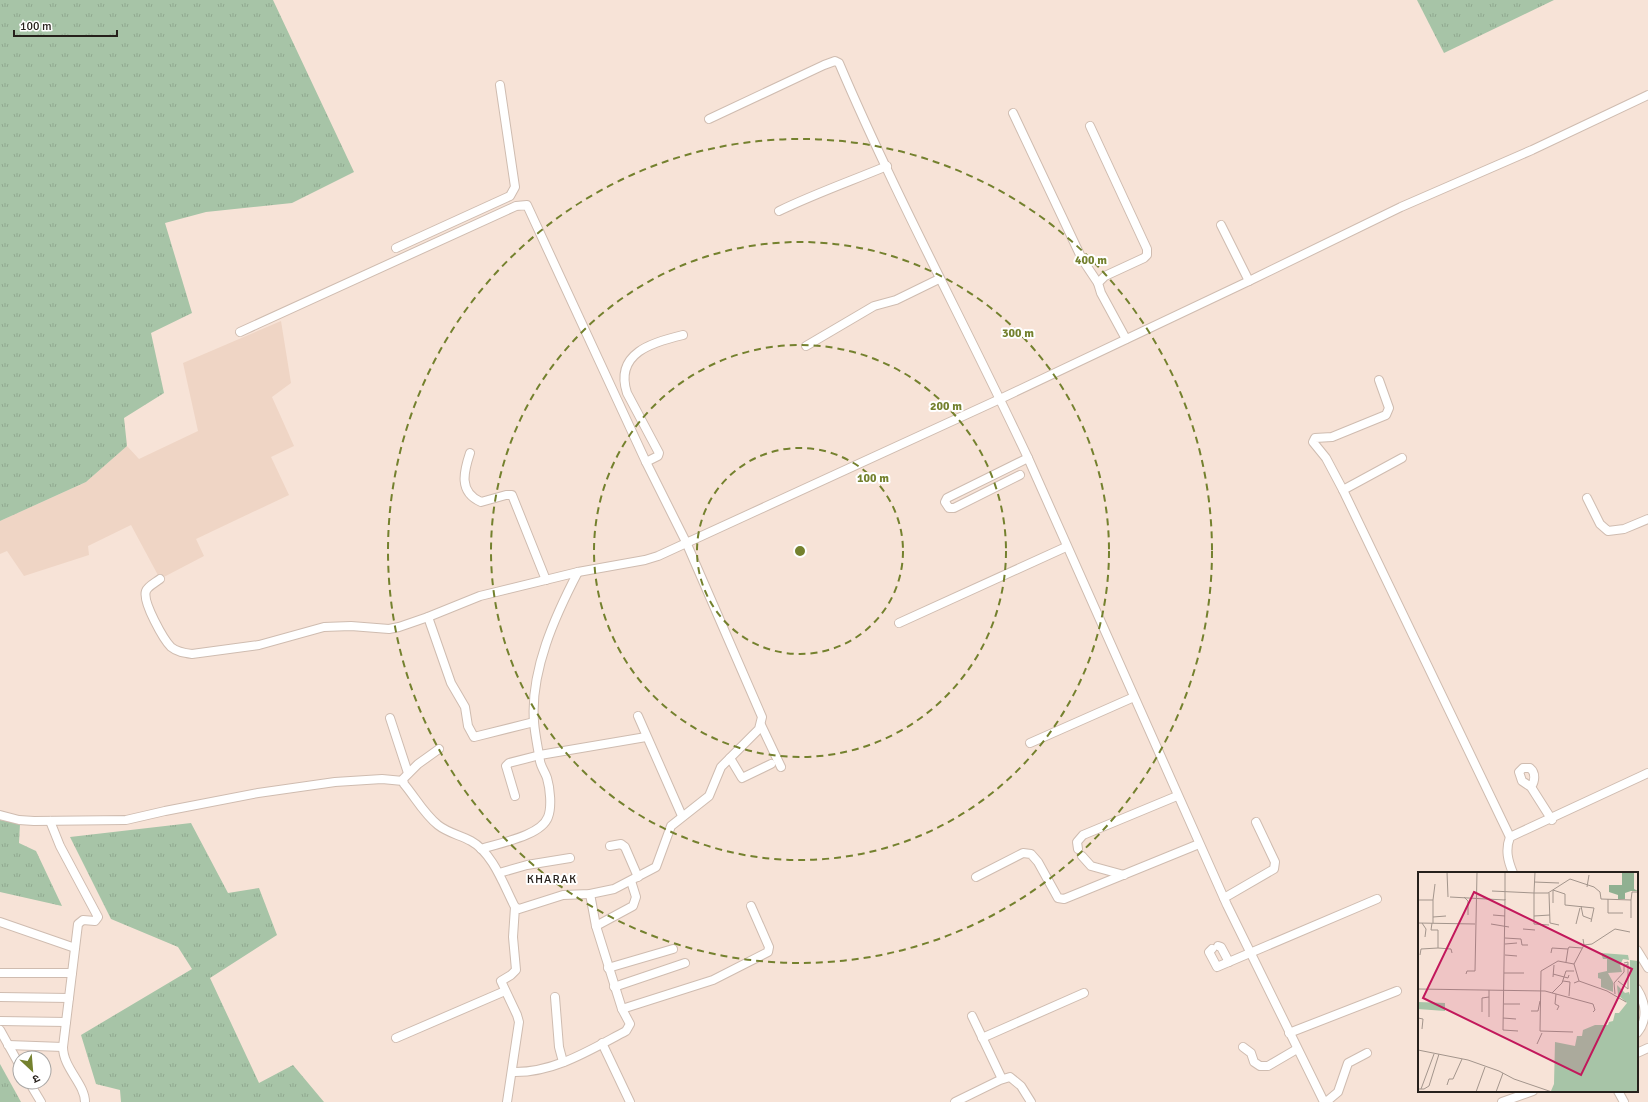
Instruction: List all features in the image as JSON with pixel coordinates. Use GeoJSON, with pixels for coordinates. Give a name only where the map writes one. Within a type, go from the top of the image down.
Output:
{"type":"FeatureCollection","features":[{"type":"Feature","properties":{"kind":"street"},"geometry":{"type":"LineString","coordinates":[[709,119],[824,65],[837,61],[939,279],[1028,458],[1066,547],[1134,697],[1176,796],[1250,954],[1325,1102],[1338,1092],[1348,1063],[1367,1052]]}},
{"type":"Feature","properties":{"kind":"street"},"geometry":{"type":"LineString","coordinates":[[396,248],[510,196],[514,192],[516,188],[500,85]]}},
{"type":"Feature","properties":{"kind":"street"},"geometry":{"type":"LineString","coordinates":[[160,580],[149,587],[146,591],[145,596],[149,610],[167,642],[176,650],[184,653],[259,645],[324,627],[351,626],[389,629],[428,617],[480,596],[578,572],[645,560],[1000,399],[1401,207],[1532,150],[1648,95]]}},
{"type":"Feature","properties":{"kind":"street"},"geometry":{"type":"LineString","coordinates":[[1013,114],[1082,259],[1098,284],[1100,293],[1126,339]]}},
{"type":"Feature","properties":{"kind":"street"},"geometry":{"type":"LineString","coordinates":[[1090,126],[1147,252],[1144,258],[1105,276],[1098,284]]}},
{"type":"Feature","properties":{"kind":"street"},"geometry":{"type":"LineString","coordinates":[[779,211],[814,194],[838,187],[887,166]]}},
{"type":"Feature","properties":{"kind":"street"},"geometry":{"type":"LineString","coordinates":[[240,332],[516,206],[524,204],[529,208],[646,462],[686,542],[762,717],[761,725],[756,733],[719,770],[715,785],[709,796],[682,816],[669,829],[657,866],[614,889],[590,894],[569,894],[523,908],[515,907]]}},
{"type":"Feature","properties":{"kind":"street"},"geometry":{"type":"LineString","coordinates":[[1221,225],[1249,281]]}},
{"type":"Feature","properties":{"kind":"street"},"geometry":{"type":"LineString","coordinates":[[806,346],[874,306],[896,300],[939,279]]}},
{"type":"Feature","properties":{"kind":"street"},"geometry":{"type":"LineString","coordinates":[[646,462],[658,456],[659,453],[627,392],[624,384],[625,370],[629,361],[641,351],[662,340],[683,335]]}},
{"type":"Feature","properties":{"kind":"street"},"geometry":{"type":"LineString","coordinates":[[1379,380],[1389,408],[1386,415],[1332,437],[1317,438],[1313,440],[1326,458],[1343,490],[1510,838]]}},
{"type":"Feature","properties":{"kind":"street"},"geometry":{"type":"LineString","coordinates":[[470,453],[464,470],[463,480],[468,490],[481,502],[506,495],[512,495],[546,580]]}},
{"type":"Feature","properties":{"kind":"street"},"geometry":{"type":"LineString","coordinates":[[1020,475],[954,508],[949,508],[945,502],[947,498],[1028,458]]}},
{"type":"Feature","properties":{"kind":"street"},"geometry":{"type":"LineString","coordinates":[[1343,490],[1402,458]]}},
{"type":"Feature","properties":{"kind":"street"},"geometry":{"type":"LineString","coordinates":[[1588,498],[1600,524],[1608,531],[1624,529],[1648,518]]}},
{"type":"Feature","properties":{"kind":"street"},"geometry":{"type":"LineString","coordinates":[[900,623],[1066,547]]}},
{"type":"Feature","properties":{"kind":"street"},"geometry":{"type":"LineString","coordinates":[[482,849],[533,832],[540,828],[547,819],[549,813],[548,787],[534,722],[536,685],[553,623],[578,572]]}},
{"type":"Feature","properties":{"kind":"street"},"geometry":{"type":"LineString","coordinates":[[428,617],[451,683],[465,707],[468,726],[474,737],[534,722]]}},
{"type":"Feature","properties":{"kind":"street"},"geometry":{"type":"LineString","coordinates":[[1030,743],[1134,697]]}},
{"type":"Feature","properties":{"kind":"street"},"geometry":{"type":"LineString","coordinates":[[638,716],[682,816]]}},
{"type":"Feature","properties":{"kind":"street"},"geometry":{"type":"LineString","coordinates":[[390,718],[408,774]]}},
{"type":"Feature","properties":{"kind":"street"},"geometry":{"type":"LineString","coordinates":[[761,725],[781,767]]}},
{"type":"Feature","properties":{"kind":"street"},"geometry":{"type":"LineString","coordinates":[[515,796],[507,765],[540,755],[646,736]]}},
{"type":"Feature","properties":{"kind":"street"},"geometry":{"type":"LineString","coordinates":[[403,781],[408,774],[439,749]]}},
{"type":"Feature","properties":{"kind":"street"},"geometry":{"type":"LineString","coordinates":[[730,758],[742,778],[771,764]]}},
{"type":"Feature","properties":{"kind":"street"},"geometry":{"type":"LineString","coordinates":[[1513,872],[1507,852],[1507,845],[1510,838],[1552,820],[1648,773]]}},
{"type":"Feature","properties":{"kind":"street"},"geometry":{"type":"LineString","coordinates":[[0,815],[19,820],[126,820],[258,793],[335,782],[382,779],[403,781],[436,823],[445,830],[471,841],[482,849],[499,873],[515,907],[513,937],[516,966],[513,974],[501,981],[518,1015],[519,1022],[508,1102]]}},
{"type":"Feature","properties":{"kind":"street"},"geometry":{"type":"LineString","coordinates":[[1531,787],[1552,820]]}},
{"type":"Feature","properties":{"kind":"street"},"geometry":{"type":"LineString","coordinates":[[1124,875],[1091,866],[1080,853],[1077,842],[1083,835],[1176,796]]}},
{"type":"Feature","properties":{"kind":"street"},"geometry":{"type":"LineString","coordinates":[[50,821],[53,832],[98,917],[95,920],[83,920],[79,922],[63,1047],[66,1064],[82,1093],[85,1102]]}},
{"type":"Feature","properties":{"kind":"street"},"geometry":{"type":"LineString","coordinates":[[1224,898],[1274,869],[1275,862],[1256,822]]}},
{"type":"Feature","properties":{"kind":"street"},"geometry":{"type":"LineString","coordinates":[[976,877],[1023,853],[1031,854],[1038,862],[1058,898],[1064,899],[1199,844]]}},
{"type":"Feature","properties":{"kind":"street"},"geometry":{"type":"LineString","coordinates":[[596,926],[633,906],[636,897],[635,879],[624,845],[610,846]]}},
{"type":"Feature","properties":{"kind":"street"},"geometry":{"type":"LineString","coordinates":[[499,873],[527,865],[570,858]]}},
{"type":"Feature","properties":{"kind":"street"},"geometry":{"type":"LineString","coordinates":[[513,1072],[535,1072],[563,1062],[602,1044],[629,1029],[630,1024],[622,1009],[608,968],[596,926],[590,894]]}},
{"type":"Feature","properties":{"kind":"street"},"geometry":{"type":"LineString","coordinates":[[1229,962],[1221,947],[1215,947],[1209,952],[1216,967],[1250,954],[1377,899]]}},
{"type":"Feature","properties":{"kind":"street"},"geometry":{"type":"LineString","coordinates":[[622,1009],[713,980],[768,952],[769,947],[751,906]]}},
{"type":"Feature","properties":{"kind":"street"},"geometry":{"type":"LineString","coordinates":[[0,922],[75,948]]}},
{"type":"Feature","properties":{"kind":"street"},"geometry":{"type":"LineString","coordinates":[[608,968],[673,949]]}},
{"type":"Feature","properties":{"kind":"street"},"geometry":{"type":"LineString","coordinates":[[1638,952],[1648,968]]}},
{"type":"Feature","properties":{"kind":"street"},"geometry":{"type":"LineString","coordinates":[[614,987],[686,963]]}},
{"type":"Feature","properties":{"kind":"street"},"geometry":{"type":"LineString","coordinates":[[0,973],[72,973]]}},
{"type":"Feature","properties":{"kind":"street"},"geometry":{"type":"LineString","coordinates":[[396,1038],[505,991]]}},
{"type":"Feature","properties":{"kind":"street"},"geometry":{"type":"LineString","coordinates":[[1290,1033],[1397,991]]}},
{"type":"Feature","properties":{"kind":"street"},"geometry":{"type":"LineString","coordinates":[[1638,991],[1646,1013],[1642,1027],[1638,1032]]}},
{"type":"Feature","properties":{"kind":"street"},"geometry":{"type":"LineString","coordinates":[[982,1038],[1084,993]]}},
{"type":"Feature","properties":{"kind":"street"},"geometry":{"type":"LineString","coordinates":[[0,997],[69,998]]}},
{"type":"Feature","properties":{"kind":"street"},"geometry":{"type":"LineString","coordinates":[[555,997],[563,1062]]}},
{"type":"Feature","properties":{"kind":"street"},"geometry":{"type":"LineString","coordinates":[[972,1016],[1002,1079]]}},
{"type":"Feature","properties":{"kind":"street"},"geometry":{"type":"LineString","coordinates":[[0,1021],[66,1022]]}},
{"type":"Feature","properties":{"kind":"street"},"geometry":{"type":"LineString","coordinates":[[0,1030],[12,1052]]}},
{"type":"Feature","properties":{"kind":"street"},"geometry":{"type":"LineString","coordinates":[[602,1044],[630,1102]]}},
{"type":"Feature","properties":{"kind":"street"},"geometry":{"type":"LineString","coordinates":[[8,1045],[63,1047]]}},
{"type":"Feature","properties":{"kind":"street"},"geometry":{"type":"LineString","coordinates":[[1243,1047],[1251,1052],[1254,1062],[1264,1067],[1297,1049]]}},
{"type":"Feature","properties":{"kind":"street"},"geometry":{"type":"LineString","coordinates":[[1638,1053],[1648,1048]]}},
{"type":"Feature","properties":{"kind":"street"},"geometry":{"type":"LineString","coordinates":[[955,1102],[1002,1079],[1010,1077],[1015,1079],[1031,1102]]}},
{"type":"Feature","properties":{"kind":"street"},"geometry":{"type":"LineString","coordinates":[[34,1090],[41,1102]]}},
{"type":"Feature","properties":{"kind":"street"},"geometry":{"type":"LineString","coordinates":[[1502,1102],[1529,1092]]}},
{"type":"Feature","properties":{"kind":"street"},"geometry":{"type":"LineString","coordinates":[[1619,1092],[1624,1102]]}},
{"type":"Feature","properties":{"kind":"shaded area"},"geometry":{"type":"Polygon","coordinates":[[[281,321],[291,383],[272,397],[294,446],[271,457],[289,495],[196,539],[204,556],[160,579],[131,525],[88,546],[89,555],[24,576],[7,551],[0,554],[0,521],[86,482],[127,446],[139,459],[198,431],[183,363],[281,321]]]}},
{"type":"Feature","properties":{"kind":"green space"},"geometry":{"type":"Polygon","coordinates":[[[0,0],[273,0],[354,172],[292,203],[206,212],[165,223],[192,313],[151,333],[164,393],[124,418],[127,446],[86,482],[0,521],[0,0]]]}},
{"type":"Feature","properties":{"kind":"green space"},"geometry":{"type":"Polygon","coordinates":[[[1417,0],[1554,0],[1444,53],[1417,0]]]}},
{"type":"Feature","properties":{"kind":"green space"},"geometry":{"type":"Polygon","coordinates":[[[0,820],[20,824],[19,843],[36,851],[62,906],[0,892],[0,820]]]}},
{"type":"Feature","properties":{"kind":"green space"},"geometry":{"type":"Polygon","coordinates":[[[191,823],[228,893],[259,888],[277,935],[210,978],[259,1083],[293,1065],[324,1102],[121,1102],[120,1090],[96,1084],[81,1035],[192,969],[178,947],[111,919],[70,837],[191,823]]]}},
{"type":"Feature","properties":{"kind":"green space"},"geometry":{"type":"Polygon","coordinates":[[[0,1064],[12,1086],[12,1090],[14,1090],[21,1102],[0,1102],[0,1064]]]}},
{"type":"Feature","properties":{"kind":"district","name":"KHARAK"},"geometry":{"type":"Point","coordinates":[552,879]}}]}
